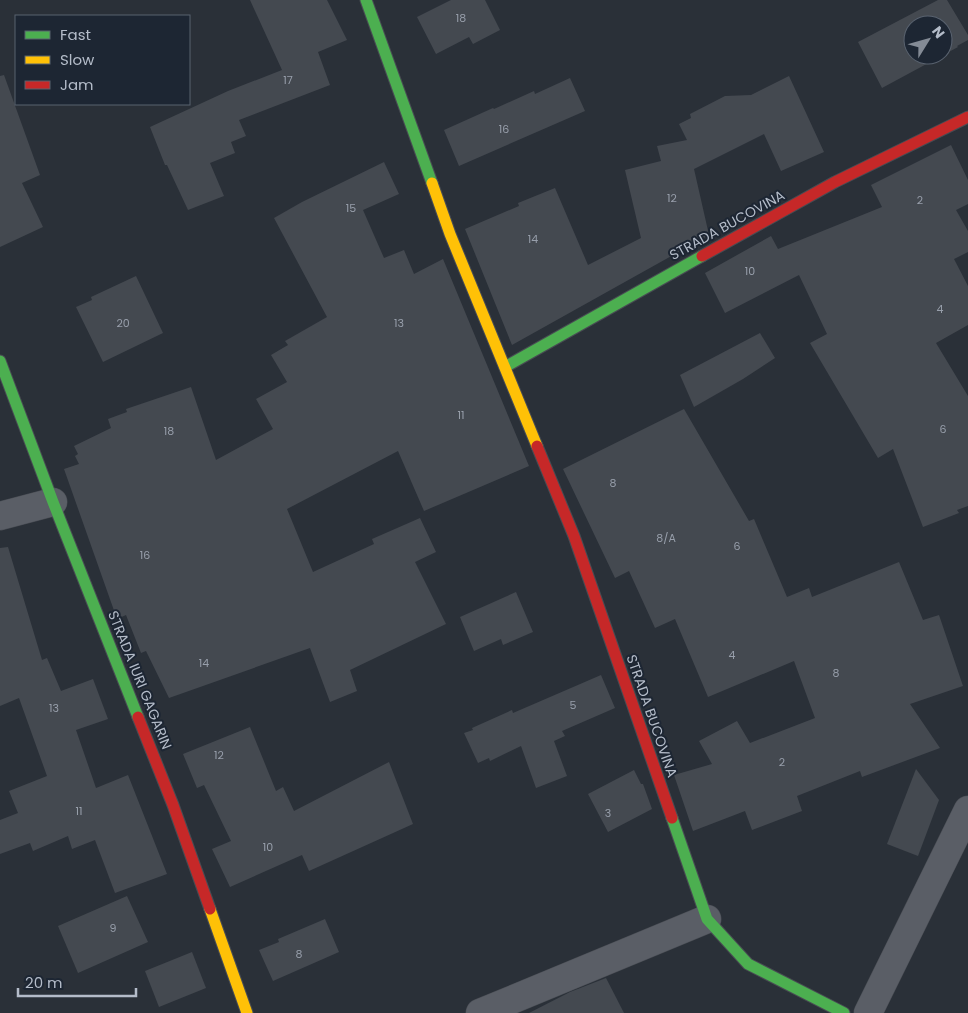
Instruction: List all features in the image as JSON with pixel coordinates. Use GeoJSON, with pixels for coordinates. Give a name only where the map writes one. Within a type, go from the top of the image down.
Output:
{"type":"FeatureCollection","features":[{"type":"Feature","properties":{"kind":"street","name":"STRADA BUCOVINA"},"geometry":{"type":"LineString","coordinates":[[366,0],[450,234],[574,536],[707,919],[748,964],[844,1013]]}},
{"type":"Feature","properties":{"kind":"street","name":"STRADA BUCOVINA"},"geometry":{"type":"LineString","coordinates":[[505,367],[835,182],[968,117]]}},
{"type":"Feature","properties":{"kind":"street","name":"STRADA IURI GAGARIN"},"geometry":{"type":"LineString","coordinates":[[0,361],[53,502],[174,805],[247,1013]]}},
{"type":"Feature","properties":{"kind":"street"},"geometry":{"type":"LineString","coordinates":[[0,516],[53,502]]}},
{"type":"Feature","properties":{"kind":"street"},"geometry":{"type":"LineString","coordinates":[[868,1013],[968,810]]}},
{"type":"Feature","properties":{"kind":"street"},"geometry":{"type":"LineString","coordinates":[[480,1013],[707,919]]}},
{"type":"Feature","properties":{"kind":"building"},"geometry":{"type":"Polygon","coordinates":[[[250,0],[327,0],[347,40],[318,52],[330,85],[239,120],[246,136],[231,142],[235,153],[210,163],[224,196],[188,210],[167,165],[165,165],[150,127],[228,91],[282,70],[250,0]]]}},
{"type":"Feature","properties":{"kind":"building"},"geometry":{"type":"Polygon","coordinates":[[[451,0],[485,0],[500,30],[473,44],[469,37],[436,54],[417,17],[451,0]]]}},
{"type":"Feature","properties":{"kind":"building"},"geometry":{"type":"Polygon","coordinates":[[[938,0],[947,0],[968,35],[968,40],[953,50],[953,15],[909,15],[938,0]]]}},
{"type":"Feature","properties":{"kind":"building"},"geometry":{"type":"Polygon","coordinates":[[[903,18],[903,65],[925,65],[882,88],[858,42],[903,18]]]}},
{"type":"Feature","properties":{"kind":"building"},"geometry":{"type":"Polygon","coordinates":[[[4,75],[40,175],[22,183],[43,227],[0,247],[0,76],[4,75]]]}},
{"type":"Feature","properties":{"kind":"building"},"geometry":{"type":"Polygon","coordinates":[[[789,76],[824,152],[781,171],[764,134],[694,169],[709,235],[512,345],[465,229],[519,206],[518,203],[555,188],[588,265],[641,238],[625,170],[661,161],[657,146],[687,140],[679,124],[691,118],[690,114],[725,96],[751,95],[789,76]]]}},
{"type":"Feature","properties":{"kind":"building"},"geometry":{"type":"Polygon","coordinates":[[[570,78],[585,111],[459,166],[444,130],[534,91],[535,94],[570,78]]]}},
{"type":"Feature","properties":{"kind":"building"},"geometry":{"type":"Polygon","coordinates":[[[951,145],[968,180],[968,204],[956,210],[968,231],[968,252],[954,259],[968,286],[968,325],[936,343],[968,396],[968,506],[957,510],[959,513],[923,527],[893,449],[878,458],[810,343],[827,334],[799,275],[725,313],[705,273],[771,236],[778,249],[882,207],[871,185],[951,145]]]}},
{"type":"Feature","properties":{"kind":"building"},"geometry":{"type":"Polygon","coordinates":[[[384,162],[399,194],[363,210],[384,258],[404,250],[414,274],[443,259],[529,466],[424,511],[398,451],[287,509],[313,572],[374,544],[372,539],[420,518],[436,552],[415,562],[446,624],[350,670],[357,691],[330,702],[310,648],[169,698],[146,651],[141,653],[126,615],[117,619],[64,469],[79,464],[75,456],[78,454],[74,446],[111,428],[108,419],[127,412],[126,409],[191,387],[216,460],[273,429],[256,399],[287,382],[271,355],[288,345],[285,341],[327,317],[274,218],[302,202],[384,162]]]}},
{"type":"Feature","properties":{"kind":"building"},"geometry":{"type":"Polygon","coordinates":[[[136,276],[163,333],[103,362],[76,307],[92,300],[91,297],[136,276]]]}},
{"type":"Feature","properties":{"kind":"building"},"geometry":{"type":"Polygon","coordinates":[[[760,333],[775,358],[694,407],[680,375],[760,333]]]}},
{"type":"Feature","properties":{"kind":"building"},"geometry":{"type":"Polygon","coordinates":[[[684,409],[749,521],[754,519],[787,597],[809,588],[812,597],[899,562],[923,620],[939,615],[963,686],[910,704],[940,748],[862,777],[860,771],[797,796],[802,811],[752,830],[745,811],[693,831],[674,775],[712,764],[699,741],[737,721],[750,743],[815,718],[794,661],[708,697],[675,619],[655,628],[629,571],[615,578],[563,469],[684,409]]]}},
{"type":"Feature","properties":{"kind":"building"},"geometry":{"type":"Polygon","coordinates":[[[8,547],[42,660],[47,658],[61,691],[93,679],[108,719],[76,730],[96,788],[128,775],[167,874],[115,893],[95,840],[72,849],[68,836],[33,851],[30,843],[0,854],[0,820],[18,813],[9,791],[47,776],[19,698],[0,706],[0,548],[8,547]]]}},
{"type":"Feature","properties":{"kind":"building"},"geometry":{"type":"Polygon","coordinates":[[[516,592],[533,632],[503,645],[501,639],[474,651],[460,617],[516,592]]]}},
{"type":"Feature","properties":{"kind":"building"},"geometry":{"type":"Polygon","coordinates":[[[601,675],[615,708],[562,731],[565,736],[554,741],[567,776],[536,788],[521,746],[490,761],[489,758],[478,763],[464,733],[512,710],[513,713],[601,675]]]}},
{"type":"Feature","properties":{"kind":"building"},"geometry":{"type":"Polygon","coordinates":[[[250,727],[276,791],[283,787],[294,811],[389,762],[413,824],[309,871],[302,855],[230,887],[212,849],[231,841],[204,785],[197,788],[183,754],[250,727]]]}},
{"type":"Feature","properties":{"kind":"building"},"geometry":{"type":"Polygon","coordinates":[[[916,769],[939,800],[918,856],[887,844],[916,769]]]}},
{"type":"Feature","properties":{"kind":"building"},"geometry":{"type":"Polygon","coordinates":[[[634,770],[641,784],[643,784],[652,809],[608,832],[588,794],[634,770]]]}},
{"type":"Feature","properties":{"kind":"building"},"geometry":{"type":"Polygon","coordinates":[[[127,896],[148,942],[78,973],[58,926],[127,896]]]}},
{"type":"Feature","properties":{"kind":"building"},"geometry":{"type":"Polygon","coordinates":[[[325,919],[339,952],[273,981],[259,950],[279,942],[278,939],[325,919]]]}},
{"type":"Feature","properties":{"kind":"building"},"geometry":{"type":"Polygon","coordinates":[[[192,952],[206,988],[159,1007],[145,971],[192,952]]]}},
{"type":"Feature","properties":{"kind":"building"},"geometry":{"type":"Polygon","coordinates":[[[606,978],[624,1013],[529,1013],[570,992],[606,978]]]}},
{"type":"Feature","properties":{"kind":"traffic: fast"},"geometry":{"type":"LineString","coordinates":[[366,0],[432,183]]}},
{"type":"Feature","properties":{"kind":"traffic: fast"},"geometry":{"type":"LineString","coordinates":[[505,367],[702,256]]}},
{"type":"Feature","properties":{"kind":"traffic: fast"},"geometry":{"type":"LineString","coordinates":[[0,361],[53,502],[138,717]]}},
{"type":"Feature","properties":{"kind":"traffic: fast"},"geometry":{"type":"LineString","coordinates":[[672,818],[707,919],[748,964],[844,1013]]}},
{"type":"Feature","properties":{"kind":"traffic: slow"},"geometry":{"type":"LineString","coordinates":[[432,183],[450,234],[537,446]]}},
{"type":"Feature","properties":{"kind":"traffic: slow"},"geometry":{"type":"LineString","coordinates":[[210,909],[247,1013]]}},
{"type":"Feature","properties":{"kind":"traffic: jam"},"geometry":{"type":"LineString","coordinates":[[702,256],[835,182],[968,117]]}},
{"type":"Feature","properties":{"kind":"traffic: jam"},"geometry":{"type":"LineString","coordinates":[[537,446],[574,536],[672,818]]}},
{"type":"Feature","properties":{"kind":"traffic: jam"},"geometry":{"type":"LineString","coordinates":[[138,717],[173,805],[210,909]]}}]}
